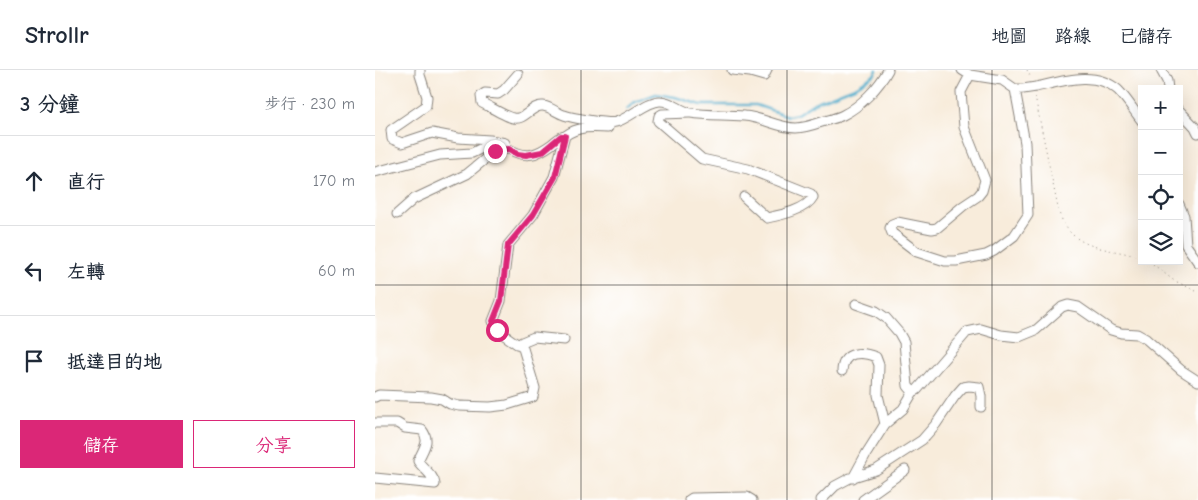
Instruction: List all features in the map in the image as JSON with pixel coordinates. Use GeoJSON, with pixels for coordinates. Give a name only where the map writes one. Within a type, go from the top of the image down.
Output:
{"type":"FeatureCollection","features":[{"type":"Feature","properties":{"kind":"lane"},"geometry":{"type":"LineString","coordinates":[[420,70],[427,97],[426,106],[391,130],[392,139],[402,142],[432,133],[505,143],[507,149]]}},
{"type":"Feature","properties":{"kind":"lane"},"geometry":{"type":"LineString","coordinates":[[732,70],[764,76],[767,70]]}},
{"type":"Feature","properties":{"kind":"lane"},"geometry":{"type":"LineString","coordinates":[[744,197],[767,218],[784,215],[810,203],[813,197],[811,194],[748,169],[702,159],[658,122],[659,116],[662,114],[689,113],[744,116],[780,126],[797,128],[816,125],[843,115],[859,104],[885,77],[888,70]]}},
{"type":"Feature","properties":{"kind":"lane"},"geometry":{"type":"LineString","coordinates":[[1161,70],[1168,85]]}},
{"type":"Feature","properties":{"kind":"lane"},"geometry":{"type":"LineString","coordinates":[[1019,89],[1025,143],[1028,216],[1014,236],[994,252],[986,255],[956,261],[945,261],[917,252],[892,233],[892,224],[897,222],[932,229],[937,228],[978,196],[982,191],[985,180],[964,127],[961,92],[966,72],[1002,80],[1019,89],[1083,76],[1107,81],[1118,90],[1138,116]]}},
{"type":"Feature","properties":{"kind":"lane"},"geometry":{"type":"LineString","coordinates":[[518,74],[498,94],[485,93],[481,96],[482,103],[513,118],[524,116],[541,106],[564,115],[614,123],[653,102],[661,100],[689,113]]}},
{"type":"Feature","properties":{"kind":"lane"},"geometry":{"type":"LineString","coordinates":[[1131,108],[1138,107]]}},
{"type":"Feature","properties":{"kind":"lane"},"geometry":{"type":"LineString","coordinates":[[1183,114],[1198,133]]}},
{"type":"Feature","properties":{"kind":"lane"},"geometry":{"type":"LineString","coordinates":[[397,214],[414,199],[467,174],[495,151],[507,149],[517,154],[526,155],[542,152],[561,136],[586,127],[613,128],[614,123]]}},
{"type":"Feature","properties":{"kind":"lane"},"geometry":{"type":"LineString","coordinates":[[522,346],[497,330],[493,321],[501,301],[508,245],[533,215],[555,177],[565,136]]}},
{"type":"Feature","properties":{"kind":"lane"},"geometry":{"type":"LineString","coordinates":[[375,172],[440,155],[472,153],[482,148],[490,140]]}},
{"type":"Feature","properties":{"kind":"lane"},"geometry":{"type":"LineString","coordinates":[[1183,214],[1186,245],[1198,262]]}},
{"type":"Feature","properties":{"kind":"lane"},"geometry":{"type":"LineString","coordinates":[[856,304],[876,311],[886,318],[899,333],[904,342],[908,386],[913,392]]}},
{"type":"Feature","properties":{"kind":"lane"},"geometry":{"type":"LineString","coordinates":[[853,478],[885,424],[903,409],[913,392],[917,390],[967,332],[981,329],[1001,335],[1019,337],[1036,330],[1062,307],[1068,305],[1078,307],[1111,330],[1137,334],[1146,339],[1181,370],[1198,381]]}},
{"type":"Feature","properties":{"kind":"lane"},"geometry":{"type":"LineString","coordinates":[[376,397],[431,397],[459,406],[490,407],[507,405],[533,397],[535,388],[522,342],[530,337],[564,340]]}},
{"type":"Feature","properties":{"kind":"lane"},"geometry":{"type":"LineString","coordinates":[[842,371],[842,364],[853,354],[866,353],[875,357],[879,365],[878,395],[885,424]]}},
{"type":"Feature","properties":{"kind":"lane"},"geometry":{"type":"LineString","coordinates":[[821,500],[835,486],[850,478],[876,470],[922,440],[963,388],[969,386],[979,387],[981,407]]}},
{"type":"Feature","properties":{"kind":"lane"},"geometry":{"type":"LineString","coordinates":[[375,423],[397,423],[405,428],[422,430],[427,440],[418,460],[435,480],[435,484],[375,478]]}},
{"type":"Feature","properties":{"kind":"lane"},"geometry":{"type":"LineString","coordinates":[[863,500],[905,470]]}},
{"type":"Feature","properties":{"kind":"lane"},"geometry":{"type":"LineString","coordinates":[[689,500],[692,498],[747,497],[752,500]]}},
{"type":"Feature","properties":{"kind":"path"},"geometry":{"type":"LineString","coordinates":[[1027,70],[1034,86],[1059,213],[1065,226],[1075,238],[1086,244],[1138,257]]}},
{"type":"Feature","properties":{"kind":"path"},"geometry":{"type":"LineString","coordinates":[[1154,265],[1173,280],[1198,292]]}},
{"type":"Feature","properties":{"kind":"waterway"},"geometry":{"type":"LineString","coordinates":[[627,109],[635,102],[656,94],[675,97],[701,105],[756,105],[788,116],[797,114],[814,103],[857,86],[874,75],[877,70]]}},
{"type":"Feature","properties":{"kind":"route"},"geometry":{"type":"LineString","coordinates":[[495,151],[509,149],[517,154],[526,155],[542,152],[561,136],[565,136],[555,177],[533,215],[508,245],[501,301],[493,321],[497,330]]}}]}
